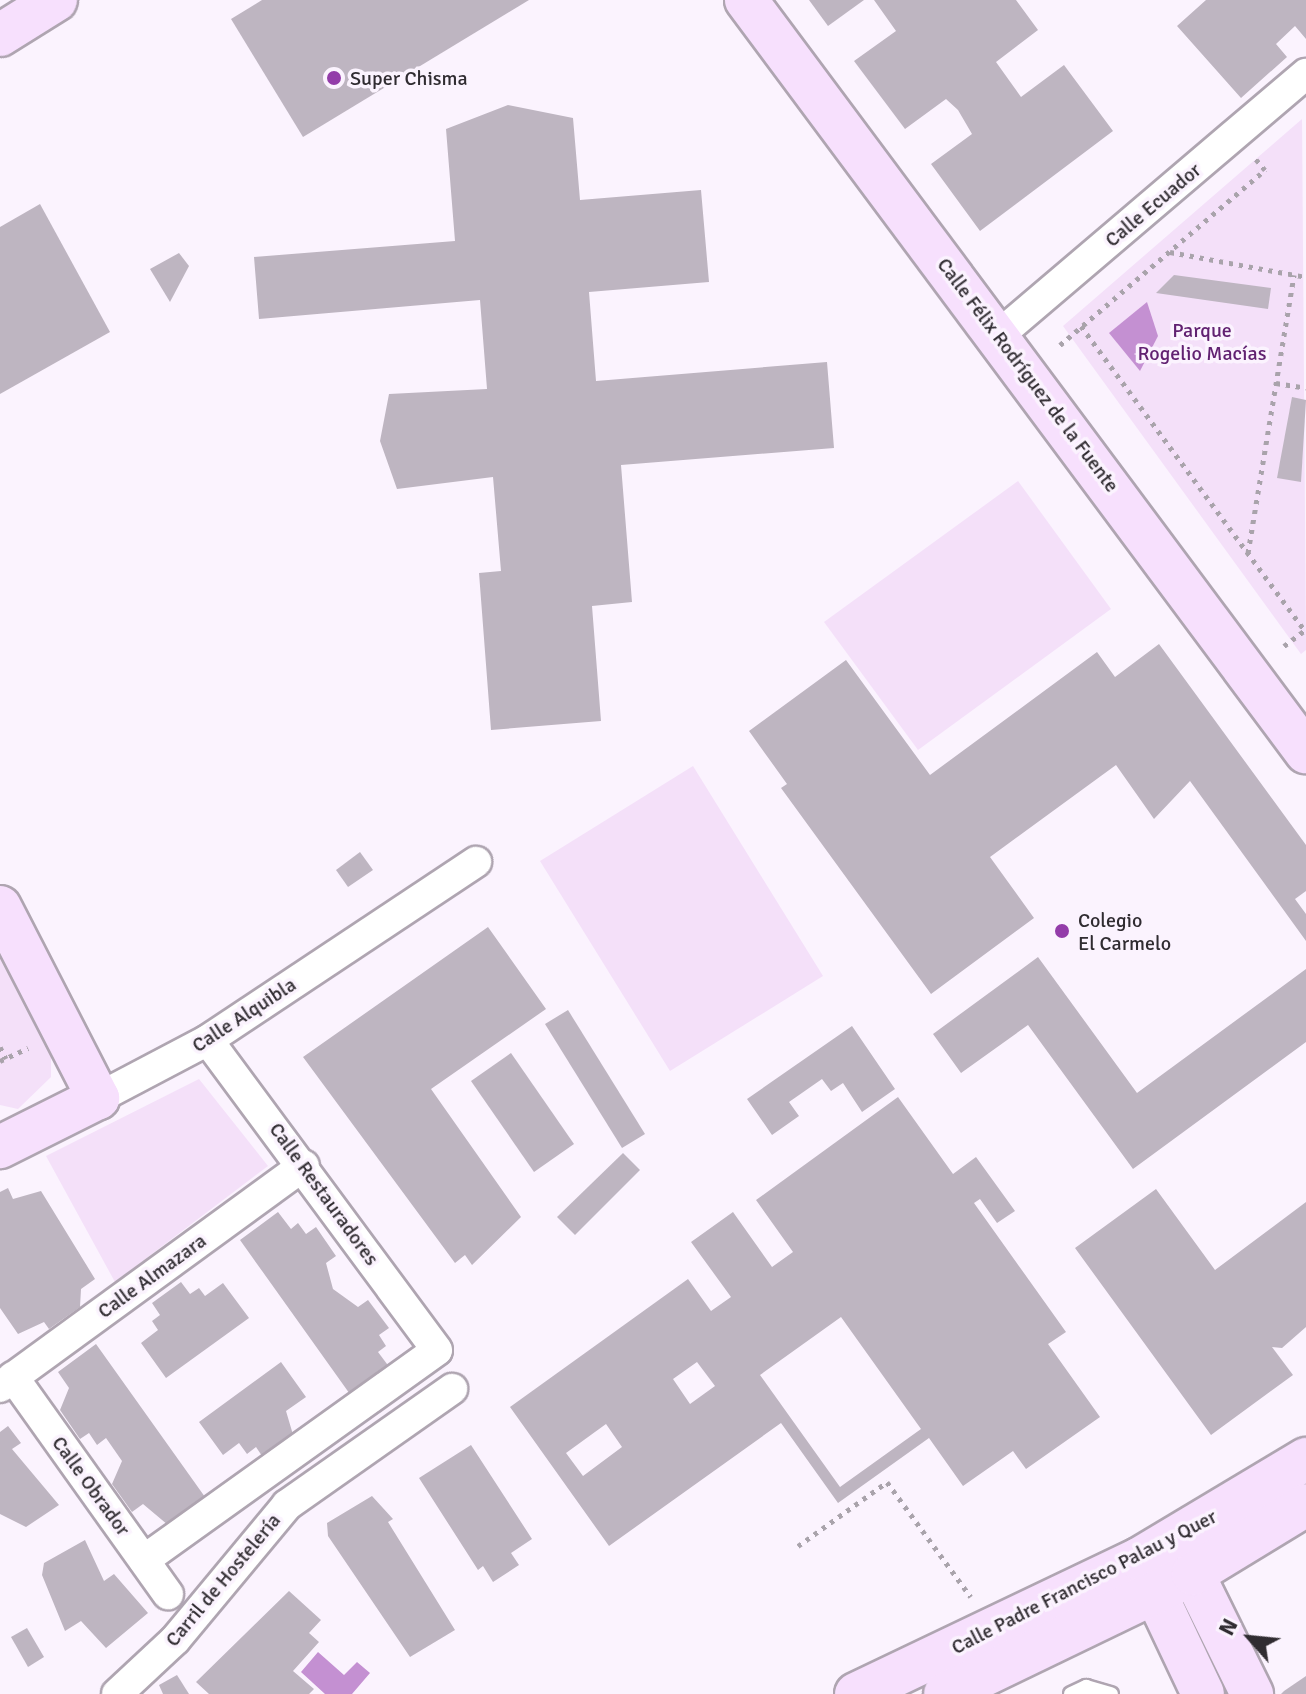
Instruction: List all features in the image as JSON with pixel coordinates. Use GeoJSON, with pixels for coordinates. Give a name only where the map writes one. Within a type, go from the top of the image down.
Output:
{"type":"FeatureCollection","features":[{"type":"Feature","properties":{"kind":"street"},"geometry":{"type":"LineString","coordinates":[[0,35],[56,0]]}},
{"type":"Feature","properties":{"kind":"street","name":"Calle Félix Rodríguez de la Fuente"},"geometry":{"type":"LineString","coordinates":[[746,0],[999,335],[1306,752]]}},
{"type":"Feature","properties":{"kind":"street","name":"Calle Ecuador"},"geometry":{"type":"LineString","coordinates":[[999,335],[1306,74]]}},
{"type":"Feature","properties":{"kind":"street","name":"Calle Alquibla"},"geometry":{"type":"LineString","coordinates":[[0,1147],[208,1040],[476,862]]}},
{"type":"Feature","properties":{"kind":"street"},"geometry":{"type":"LineString","coordinates":[[0,907],[98,1098]]}},
{"type":"Feature","properties":{"kind":"street","name":"Calle Restauradores"},"geometry":{"type":"LineString","coordinates":[[144,1560],[437,1350],[304,1165],[208,1040]]}},
{"type":"Feature","properties":{"kind":"street","name":"Calle Almazara"},"geometry":{"type":"LineString","coordinates":[[6,1382],[304,1165]]}},
{"type":"Feature","properties":{"kind":"street","name":"Calle Obrador"},"geometry":{"type":"LineString","coordinates":[[6,1382],[168,1594]]}},
{"type":"Feature","properties":{"kind":"street","name":"Carril de Hostelería"},"geometry":{"type":"LineString","coordinates":[[117,1694],[175,1640],[287,1505],[452,1389]]}},
{"type":"Feature","properties":{"kind":"street","name":"Calle Padre Francisco Palau y Quer"},"geometry":{"type":"LineString","coordinates":[[945,1694],[1147,1576],[1306,1459]]}},
{"type":"Feature","properties":{"kind":"street","name":"Calle Padre Francisco Palau y Quer"},"geometry":{"type":"LineString","coordinates":[[856,1694],[1147,1576],[1193,1574],[1306,1505]]}},
{"type":"Feature","properties":{"kind":"street"},"geometry":{"type":"LineString","coordinates":[[1193,1574],[1252,1694]]}},
{"type":"Feature","properties":{"kind":"street"},"geometry":{"type":"LineString","coordinates":[[1147,1576],[1203,1694]]}},
{"type":"Feature","properties":{"kind":"lane"},"geometry":{"type":"LineString","coordinates":[[1071,1694],[1086,1687],[1111,1694]]}},
{"type":"Feature","properties":{"kind":"path"},"geometry":{"type":"LineString","coordinates":[[1060,345],[1265,170],[1252,154]]}},
{"type":"Feature","properties":{"kind":"path"},"geometry":{"type":"LineString","coordinates":[[1169,252],[1306,277]]}},
{"type":"Feature","properties":{"kind":"path"},"geometry":{"type":"LineString","coordinates":[[1248,554],[1294,275]]}},
{"type":"Feature","properties":{"kind":"path"},"geometry":{"type":"LineString","coordinates":[[1081,326],[1305,630],[1284,646]]}},
{"type":"Feature","properties":{"kind":"path"},"geometry":{"type":"LineString","coordinates":[[1276,383],[1306,388]]}},
{"type":"Feature","properties":{"kind":"path"},"geometry":{"type":"LineString","coordinates":[[0,1047],[3,1060],[34,1045]]}},
{"type":"Feature","properties":{"kind":"path"},"geometry":{"type":"LineString","coordinates":[[798,1546],[887,1482],[972,1602]]}},
{"type":"Feature","properties":{"kind":"green space","name":"Parque Rogelio Macías"},"geometry":{"type":"Polygon","coordinates":[[[1302,119],[1306,650],[1301,654],[1063,326],[1302,119]]]}},
{"type":"Feature","properties":{"kind":"green space"},"geometry":{"type":"Polygon","coordinates":[[[1018,481],[1111,609],[918,750],[824,622],[1018,481]]]}},
{"type":"Feature","properties":{"kind":"green space"},"geometry":{"type":"Polygon","coordinates":[[[693,766],[823,976],[670,1071],[540,861],[693,766]]]}},
{"type":"Feature","properties":{"kind":"green space"},"geometry":{"type":"Polygon","coordinates":[[[0,951],[51,1052],[51,1077],[18,1109],[0,1105],[0,951]]]}},
{"type":"Feature","properties":{"kind":"green space"},"geometry":{"type":"Polygon","coordinates":[[[199,1079],[268,1166],[115,1282],[46,1156],[199,1079]]]}},
{"type":"Feature","properties":{"kind":"shaded area"},"geometry":{"type":"Polygon","coordinates":[[[1147,302],[1158,336],[1140,371],[1109,333],[1147,302]]]}},
{"type":"Feature","properties":{"kind":"shaded area"},"geometry":{"type":"Polygon","coordinates":[[[318,1652],[344,1675],[357,1662],[370,1673],[352,1694],[325,1694],[301,1672],[318,1652]]]}},
{"type":"Feature","properties":{"kind":"building","name":"Super Chisma"},"geometry":{"type":"Polygon","coordinates":[[[262,0],[529,0],[303,137],[231,19],[262,0]]]}},
{"type":"Feature","properties":{"kind":"building"},"geometry":{"type":"Polygon","coordinates":[[[809,0],[864,0],[828,26],[809,0]]]}},
{"type":"Feature","properties":{"kind":"building"},"geometry":{"type":"Polygon","coordinates":[[[874,0],[1016,0],[1038,30],[996,62],[1021,97],[1064,65],[1113,131],[980,231],[931,164],[972,134],[958,110],[946,99],[905,129],[854,61],[896,31],[874,0]]]}},
{"type":"Feature","properties":{"kind":"building"},"geometry":{"type":"Polygon","coordinates":[[[1206,0],[1306,0],[1306,39],[1295,26],[1276,44],[1287,57],[1241,98],[1177,26],[1206,0]]]}},
{"type":"Feature","properties":{"kind":"building"},"geometry":{"type":"Polygon","coordinates":[[[508,105],[573,118],[580,200],[701,190],[709,282],[589,292],[596,381],[827,362],[834,448],[621,465],[632,602],[592,606],[601,721],[491,730],[479,573],[501,571],[493,477],[397,489],[380,441],[389,394],[487,389],[480,300],[259,319],[254,257],[455,241],[446,129],[508,105]]]}},
{"type":"Feature","properties":{"kind":"building"},"geometry":{"type":"Polygon","coordinates":[[[40,204],[110,332],[0,394],[0,227],[40,204]]]}},
{"type":"Feature","properties":{"kind":"building"},"geometry":{"type":"Polygon","coordinates":[[[179,253],[189,266],[170,302],[150,269],[179,253]]]}},
{"type":"Feature","properties":{"kind":"building"},"geometry":{"type":"Polygon","coordinates":[[[1174,275],[1271,288],[1268,309],[1156,293],[1174,275]]]}},
{"type":"Feature","properties":{"kind":"building"},"geometry":{"type":"Polygon","coordinates":[[[1292,397],[1306,400],[1301,482],[1277,478],[1292,397]]]}},
{"type":"Feature","properties":{"kind":"building"},"geometry":{"type":"Polygon","coordinates":[[[1159,644],[1306,845],[1306,891],[1295,899],[1306,914],[1306,941],[1190,781],[1154,819],[1116,765],[990,857],[1034,918],[931,994],[781,788],[787,784],[749,731],[846,660],[930,775],[1097,652],[1115,677],[1159,644]]]}},
{"type":"Feature","properties":{"kind":"building"},"geometry":{"type":"Polygon","coordinates":[[[360,852],[373,870],[348,887],[336,870],[360,852]]]}},
{"type":"Feature","properties":{"kind":"building"},"geometry":{"type":"Polygon","coordinates":[[[488,927],[546,1009],[431,1089],[521,1217],[472,1265],[465,1255],[455,1263],[303,1057],[488,927]]]}},
{"type":"Feature","properties":{"kind":"building"},"geometry":{"type":"Polygon","coordinates":[[[1038,957],[1137,1093],[1306,969],[1306,1042],[1133,1169],[1028,1025],[961,1073],[933,1034],[1038,957]]]}},
{"type":"Feature","properties":{"kind":"building"},"geometry":{"type":"Polygon","coordinates":[[[568,1010],[645,1134],[622,1148],[545,1024],[568,1010]]]}},
{"type":"Feature","properties":{"kind":"building"},"geometry":{"type":"Polygon","coordinates":[[[852,1026],[895,1089],[862,1112],[843,1083],[831,1091],[822,1079],[789,1102],[799,1116],[772,1135],[747,1099],[852,1026]]]}},
{"type":"Feature","properties":{"kind":"building"},"geometry":{"type":"Polygon","coordinates":[[[511,1053],[574,1144],[534,1172],[471,1081],[511,1053]]]}},
{"type":"Feature","properties":{"kind":"building"},"geometry":{"type":"Polygon","coordinates":[[[898,1097],[953,1174],[976,1157],[1015,1211],[997,1223],[980,1199],[974,1203],[1066,1332],[1048,1344],[1100,1417],[1026,1469],[1013,1451],[963,1486],[929,1438],[838,1503],[781,1423],[609,1546],[510,1407],[688,1279],[711,1311],[731,1297],[691,1242],[733,1212],[772,1267],[793,1252],[756,1200],[898,1097]],[[841,1317],[760,1375],[840,1487],[921,1429],[841,1317]],[[697,1362],[673,1379],[690,1404],[715,1386],[697,1362]],[[606,1424],[566,1453],[583,1476],[622,1447],[606,1424]]]}},
{"type":"Feature","properties":{"kind":"building"},"geometry":{"type":"Polygon","coordinates":[[[623,1153],[640,1170],[575,1235],[557,1217],[623,1153]]]}},
{"type":"Feature","properties":{"kind":"building"},"geometry":{"type":"Polygon","coordinates":[[[8,1188],[13,1199],[41,1191],[95,1279],[81,1289],[80,1307],[49,1329],[44,1322],[18,1334],[0,1308],[0,1192],[8,1188]]]}},
{"type":"Feature","properties":{"kind":"building"},"geometry":{"type":"Polygon","coordinates":[[[1156,1189],[1215,1270],[1306,1202],[1306,1327],[1282,1348],[1272,1347],[1293,1375],[1211,1435],[1075,1248],[1156,1189]]]}},
{"type":"Feature","properties":{"kind":"building"},"geometry":{"type":"Polygon","coordinates":[[[278,1212],[291,1229],[298,1223],[306,1234],[316,1227],[336,1256],[326,1263],[333,1289],[358,1307],[368,1300],[389,1328],[379,1335],[386,1346],[378,1352],[390,1368],[352,1397],[240,1240],[278,1212]]]}},
{"type":"Feature","properties":{"kind":"building"},"geometry":{"type":"Polygon","coordinates":[[[181,1282],[190,1294],[199,1288],[205,1296],[223,1283],[249,1318],[166,1378],[141,1343],[158,1330],[152,1321],[160,1315],[152,1303],[181,1282]]]}},
{"type":"Feature","properties":{"kind":"building"},"geometry":{"type":"Polygon","coordinates":[[[96,1344],[205,1497],[168,1525],[143,1504],[132,1512],[112,1484],[122,1461],[106,1438],[97,1445],[89,1433],[80,1439],[60,1410],[69,1388],[58,1372],[96,1344]]]}},
{"type":"Feature","properties":{"kind":"building"},"geometry":{"type":"Polygon","coordinates":[[[281,1362],[306,1397],[286,1411],[294,1438],[264,1459],[256,1447],[247,1454],[239,1443],[223,1455],[199,1422],[281,1362]]]}},
{"type":"Feature","properties":{"kind":"building"},"geometry":{"type":"Polygon","coordinates":[[[8,1426],[21,1443],[12,1449],[59,1505],[26,1527],[0,1514],[0,1432],[8,1426]]]}},
{"type":"Feature","properties":{"kind":"building"},"geometry":{"type":"Polygon","coordinates":[[[471,1445],[532,1539],[511,1553],[519,1565],[493,1582],[483,1566],[478,1570],[419,1478],[471,1445]]]}},
{"type":"Feature","properties":{"kind":"building"},"geometry":{"type":"Polygon","coordinates":[[[372,1496],[393,1519],[388,1522],[455,1630],[410,1657],[328,1536],[327,1523],[372,1496]]]}},
{"type":"Feature","properties":{"kind":"building"},"geometry":{"type":"Polygon","coordinates":[[[85,1540],[104,1581],[114,1574],[148,1613],[106,1648],[81,1621],[65,1631],[42,1575],[44,1563],[85,1540]]]}},
{"type":"Feature","properties":{"kind":"building"},"geometry":{"type":"Polygon","coordinates":[[[289,1591],[321,1620],[309,1633],[319,1642],[293,1671],[314,1689],[309,1694],[209,1694],[196,1682],[289,1591]]]}},
{"type":"Feature","properties":{"kind":"building"},"geometry":{"type":"Polygon","coordinates":[[[27,1628],[44,1657],[28,1667],[11,1637],[27,1628]]]}},
{"type":"Feature","properties":{"kind":"building"},"geometry":{"type":"Polygon","coordinates":[[[177,1675],[189,1694],[163,1694],[159,1685],[177,1675]]]}},
{"type":"Feature","properties":{"kind":"building"},"geometry":{"type":"Polygon","coordinates":[[[1306,1676],[1306,1694],[1281,1694],[1284,1691],[1306,1676]]]}},
{"type":"Feature","properties":{"kind":"place","name":"Super Chisma"},"geometry":{"type":"Point","coordinates":[334,78]}},
{"type":"Feature","properties":{"kind":"place","name":"Colegio El Carmelo"},"geometry":{"type":"Point","coordinates":[1062,931]}}]}
